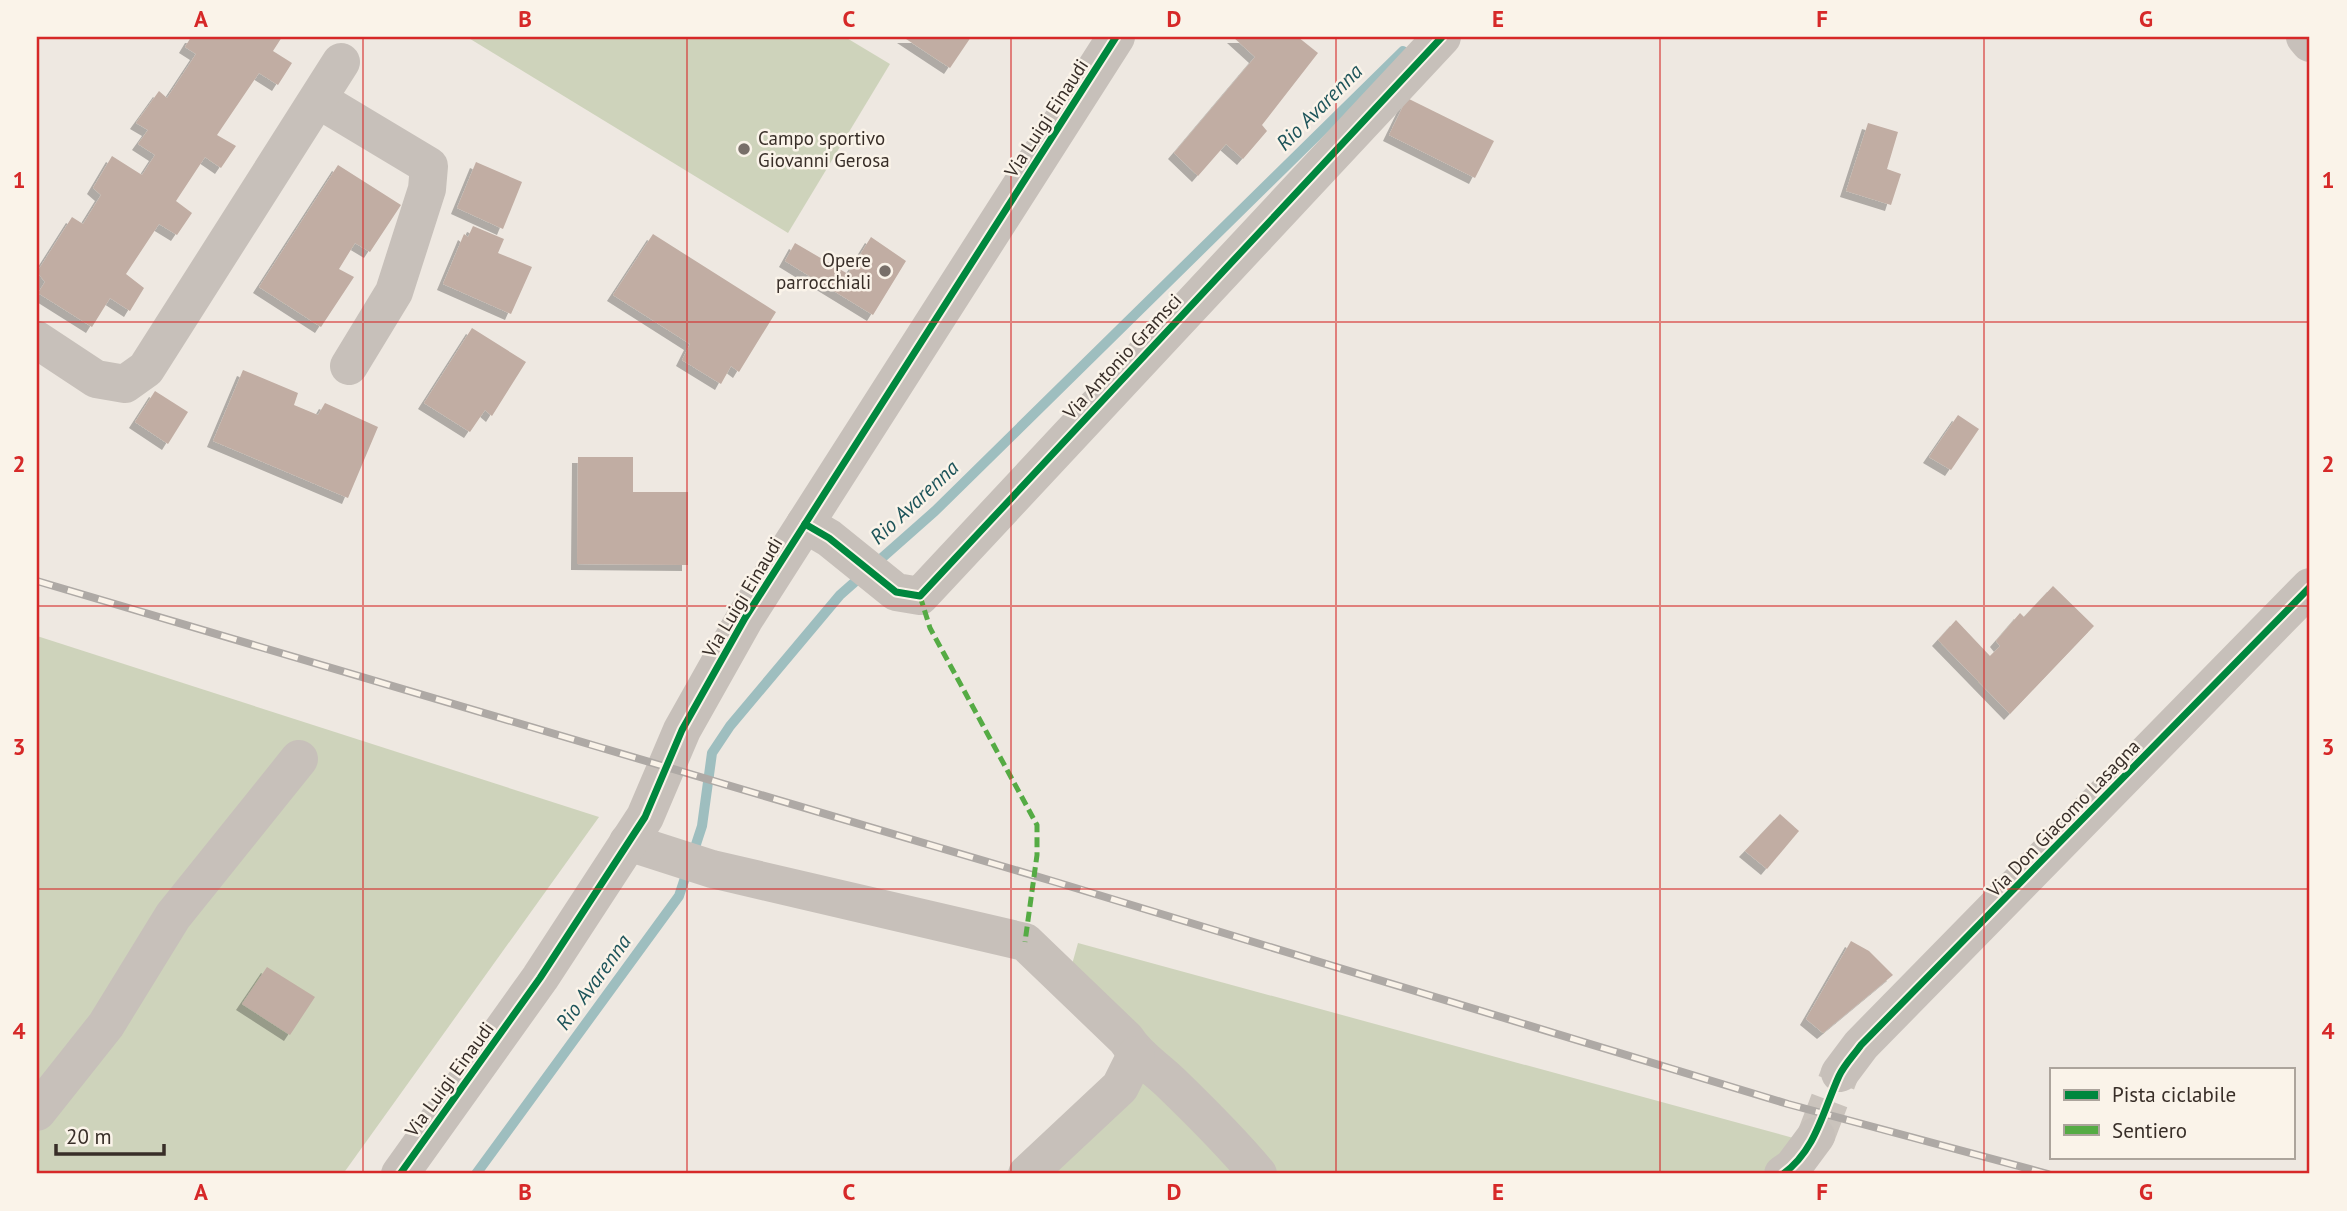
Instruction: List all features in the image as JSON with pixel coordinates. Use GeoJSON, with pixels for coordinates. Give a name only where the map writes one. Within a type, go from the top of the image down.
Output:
{"type":"FeatureCollection","features":[{"type":"Feature","properties":{"kind":"street","name":"Via Luigi Einaudi"},"geometry":{"type":"LineString","coordinates":[[400,1174],[540,978],[645,817],[682,730],[745,618],[817,531],[1116,37]]}},
{"type":"Feature","properties":{"kind":"street","name":"Via Antonio Gramsci"},"geometry":{"type":"LineString","coordinates":[[817,531],[896,592],[920,596],[1442,37]]}},
{"type":"Feature","properties":{"kind":"street"},"geometry":{"type":"LineString","coordinates":[[2305,37],[2310,43]]}},
{"type":"Feature","properties":{"kind":"street"},"geometry":{"type":"LineString","coordinates":[[37,340],[96,379],[125,384],[146,369],[341,62]]}},
{"type":"Feature","properties":{"kind":"street"},"geometry":{"type":"LineString","coordinates":[[319,100],[429,166],[427,189],[394,292],[349,366]]}},
{"type":"Feature","properties":{"kind":"street","name":"Via Don Giacomo Lasagna"},"geometry":{"type":"LineString","coordinates":[[1840,1073],[1861,1045],[2310,587]]}},
{"type":"Feature","properties":{"kind":"street"},"geometry":{"type":"LineString","coordinates":[[37,1112],[106,1025],[173,916],[299,759]]}},
{"type":"Feature","properties":{"kind":"street"},"geometry":{"type":"LineString","coordinates":[[628,842],[695,865],[1025,942],[1126,1039],[1136,1055],[1152,1065],[1226,1136],[1258,1174]]}},
{"type":"Feature","properties":{"kind":"street"},"geometry":{"type":"LineString","coordinates":[[1027,1174],[1120,1087],[1136,1055]]}},
{"type":"Feature","properties":{"kind":"street"},"geometry":{"type":"LineString","coordinates":[[1783,1174],[1793,1167],[1816,1136]]}},
{"type":"Feature","properties":{"kind":"green space","name":"Campo sportivo Giovanni Gerosa"},"geometry":{"type":"Polygon","coordinates":[[[467,37],[845,37],[890,64],[788,233],[467,37]]]}},
{"type":"Feature","properties":{"kind":"green space"},"geometry":{"type":"Polygon","coordinates":[[[37,636],[599,817],[343,1174],[37,1174],[37,636]]]}},
{"type":"Feature","properties":{"kind":"green space"},"geometry":{"type":"Polygon","coordinates":[[[1078,943],[1797,1139],[1761,1174],[1049,1174],[1164,1062],[1071,968],[1078,943]]]}},
{"type":"Feature","properties":{"kind":"building"},"geometry":{"type":"Polygon","coordinates":[[[191,37],[282,37],[273,51],[292,63],[278,85],[259,73],[217,135],[236,146],[221,168],[205,157],[176,201],[192,213],[177,235],[159,224],[126,274],[144,288],[130,311],[110,298],[92,327],[38,293],[45,282],[37,272],[72,217],[83,224],[101,195],[93,188],[112,156],[142,175],[155,155],[138,144],[148,130],[136,123],[159,91],[167,98],[196,54],[185,47],[191,37]]]}},
{"type":"Feature","properties":{"kind":"building"},"geometry":{"type":"Polygon","coordinates":[[[903,37],[971,37],[950,68],[903,37]]]}},
{"type":"Feature","properties":{"kind":"building"},"geometry":{"type":"Polygon","coordinates":[[[1233,37],[1298,37],[1318,53],[1262,125],[1267,131],[1243,159],[1226,144],[1198,176],[1174,153],[1255,57],[1233,37]]]}},
{"type":"Feature","properties":{"kind":"building"},"geometry":{"type":"Polygon","coordinates":[[[1407,98],[1494,141],[1475,178],[1389,135],[1407,98]]]}},
{"type":"Feature","properties":{"kind":"building"},"geometry":{"type":"Polygon","coordinates":[[[1868,123],[1898,132],[1887,169],[1901,174],[1891,205],[1846,191],[1868,123]]]}},
{"type":"Feature","properties":{"kind":"building"},"geometry":{"type":"Polygon","coordinates":[[[476,162],[522,182],[503,229],[457,208],[476,162]]]}},
{"type":"Feature","properties":{"kind":"building"},"geometry":{"type":"Polygon","coordinates":[[[338,165],[401,205],[370,252],[355,243],[339,269],[354,277],[321,327],[259,287],[338,165]]]}},
{"type":"Feature","properties":{"kind":"building"},"geometry":{"type":"Polygon","coordinates":[[[473,226],[504,239],[498,253],[532,267],[511,314],[443,284],[464,234],[468,237],[473,226]]]}},
{"type":"Feature","properties":{"kind":"building"},"geometry":{"type":"Polygon","coordinates":[[[653,234],[776,312],[739,372],[731,366],[721,384],[682,360],[690,344],[613,295],[653,234]]]}},
{"type":"Feature","properties":{"kind":"building"},"geometry":{"type":"Polygon","coordinates":[[[871,237],[906,261],[873,315],[785,261],[795,243],[848,274],[871,237]]]}},
{"type":"Feature","properties":{"kind":"building"},"geometry":{"type":"Polygon","coordinates":[[[472,328],[526,362],[492,416],[485,410],[470,432],[424,403],[472,328]]]}},
{"type":"Feature","properties":{"kind":"building"},"geometry":{"type":"Polygon","coordinates":[[[243,370],[298,393],[294,405],[318,415],[325,403],[378,427],[348,498],[213,441],[243,370]]]}},
{"type":"Feature","properties":{"kind":"building"},"geometry":{"type":"Polygon","coordinates":[[[155,391],[188,412],[168,444],[135,422],[155,391]]]}},
{"type":"Feature","properties":{"kind":"building"},"geometry":{"type":"Polygon","coordinates":[[[1958,415],[1979,429],[1951,470],[1929,457],[1958,415]]]}},
{"type":"Feature","properties":{"kind":"building"},"geometry":{"type":"Polygon","coordinates":[[[578,457],[633,457],[633,492],[688,492],[688,565],[577,564],[578,457]]]}},
{"type":"Feature","properties":{"kind":"building"},"geometry":{"type":"Polygon","coordinates":[[[2053,586],[2094,626],[2010,714],[1938,640],[1956,620],[1990,656],[2000,646],[1996,641],[2020,613],[2024,617],[2053,586]]]}},
{"type":"Feature","properties":{"kind":"building"},"geometry":{"type":"Polygon","coordinates":[[[1780,814],[1799,831],[1767,869],[1745,851],[1780,814]]]}},
{"type":"Feature","properties":{"kind":"building"},"geometry":{"type":"Polygon","coordinates":[[[1851,941],[1869,951],[1893,975],[1823,1033],[1806,1019],[1851,941]]]}},
{"type":"Feature","properties":{"kind":"building"},"geometry":{"type":"Polygon","coordinates":[[[267,967],[315,997],[290,1035],[242,1004],[267,967]]]}},
{"type":"Feature","properties":{"kind":"waterway","name":"Rio Avarenna"},"geometry":{"type":"LineString","coordinates":[[476,1174],[679,896],[702,826],[712,753],[730,726],[840,595],[935,511],[1403,51]]}},
{"type":"Feature","properties":{"kind":"tunnel"},"geometry":{"type":"LineString","coordinates":[[1816,1136],[1840,1073]]}},
{"type":"Feature","properties":{"kind":"railway"},"geometry":{"type":"LineString","coordinates":[[37,581],[1059,883],[1788,1104],[2048,1174]]}},
{"type":"Feature","properties":{"kind":"marked path"},"geometry":{"type":"LineString","coordinates":[[920,596],[930,628],[1037,825],[1037,855],[1025,942]]}},
{"type":"Feature","properties":{"kind":"cycle path"},"geometry":{"type":"LineString","coordinates":[[400,1174],[540,978],[645,817],[682,730],[745,618],[1116,37]]}},
{"type":"Feature","properties":{"kind":"cycle path"},"geometry":{"type":"LineString","coordinates":[[805,524],[829,538],[896,592],[920,596],[1442,37]]}},
{"type":"Feature","properties":{"kind":"cycle path"},"geometry":{"type":"LineString","coordinates":[[1783,1174],[1811,1142],[1841,1072],[1861,1045],[2310,587]]}},
{"type":"Feature","properties":{"kind":"place","name":"Campo sportivo Giovanni Gerosa"},"geometry":{"type":"Point","coordinates":[744,149]}},
{"type":"Feature","properties":{"kind":"place","name":"Opere parrocchiali"},"geometry":{"type":"Point","coordinates":[885,271]}}]}
